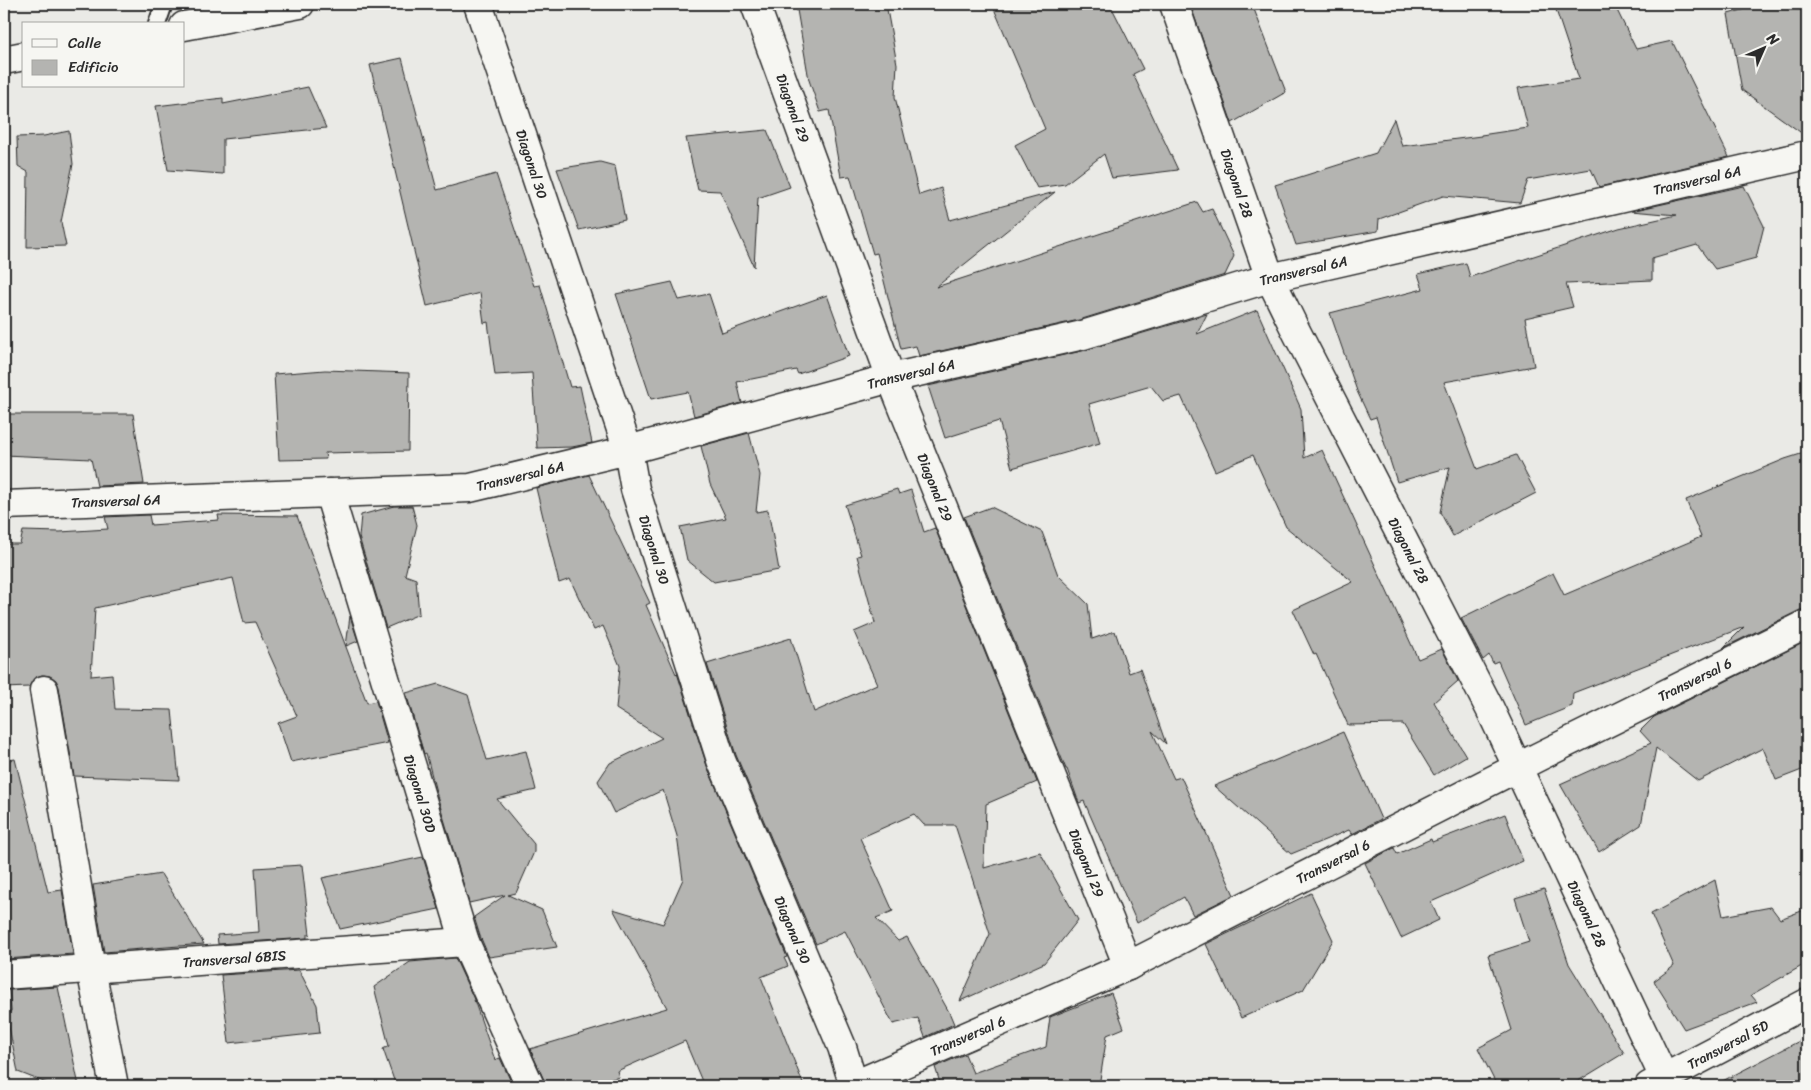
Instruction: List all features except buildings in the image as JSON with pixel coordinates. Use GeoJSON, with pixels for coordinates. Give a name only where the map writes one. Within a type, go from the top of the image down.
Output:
{"type":"FeatureCollection","features":[{"type":"Feature","properties":{"kind":"street"},"geometry":{"type":"LineString","coordinates":[[185,26],[300,4]]}},
{"type":"Feature","properties":{"kind":"street","name":"Diagonal 30"},"geometry":{"type":"LineString","coordinates":[[478,4],[628,450],[635,489],[721,760],[842,1047],[853,1086]]}},
{"type":"Feature","properties":{"kind":"street","name":"Diagonal 29"},"geometry":{"type":"LineString","coordinates":[[755,4],[891,378],[1128,966]]}},
{"type":"Feature","properties":{"kind":"street","name":"Diagonal 28"},"geometry":{"type":"LineString","coordinates":[[1174,4],[1270,278],[1490,709],[1660,1083]]}},
{"type":"Feature","properties":{"kind":"street"},"geometry":{"type":"LineString","coordinates":[[4,60],[22,56]]}},
{"type":"Feature","properties":{"kind":"street","name":"Transversal 6A"},"geometry":{"type":"LineString","coordinates":[[4,505],[470,488],[628,450],[891,378],[1083,336],[1270,278],[1807,156]]}},
{"type":"Feature","properties":{"kind":"street","name":"Diagonal 30D"},"geometry":{"type":"LineString","coordinates":[[329,493],[464,942],[530,1086]]}},
{"type":"Feature","properties":{"kind":"street","name":"Transversal 6"},"geometry":{"type":"LineString","coordinates":[[853,1086],[1128,966],[1518,767],[1807,624]]}},
{"type":"Feature","properties":{"kind":"street"},"geometry":{"type":"LineString","coordinates":[[44,690],[91,968],[114,1086]]}},
{"type":"Feature","properties":{"kind":"street","name":"Transversal 6BIS"},"geometry":{"type":"LineString","coordinates":[[4,975],[464,942]]}},
{"type":"Feature","properties":{"kind":"street","name":"Transversal 5D"},"geometry":{"type":"LineString","coordinates":[[1660,1083],[1807,1003]]}},
{"type":"Feature","properties":{"kind":"lane"},"geometry":{"type":"LineString","coordinates":[[158,22],[164,4]]}}]}
